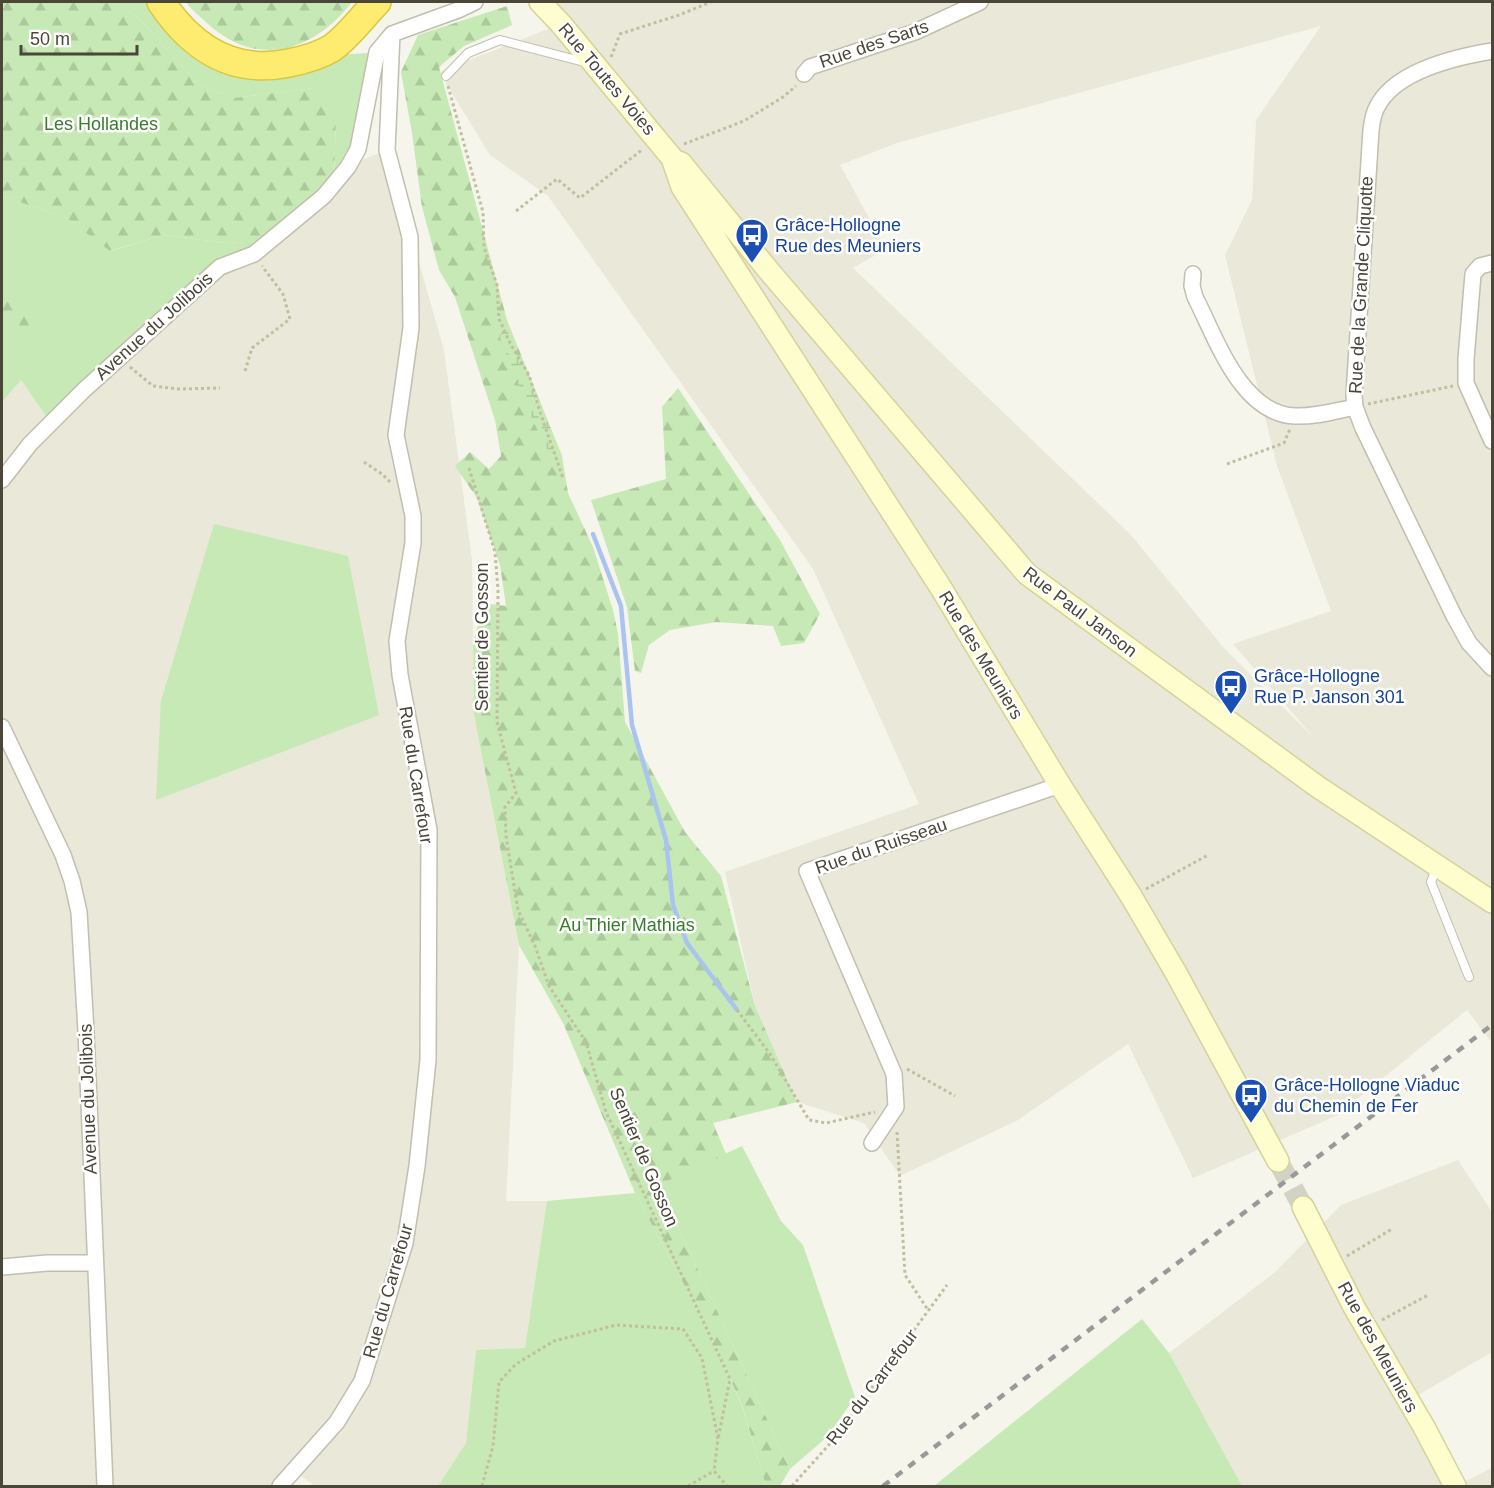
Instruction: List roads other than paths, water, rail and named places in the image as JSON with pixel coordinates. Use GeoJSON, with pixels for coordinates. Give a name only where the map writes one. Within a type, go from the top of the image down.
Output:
{"type":"FeatureCollection","features":[{"type":"Feature","properties":{"kind":"highway"},"geometry":{"type":"LineString","coordinates":[[161,2],[180,28],[202,48],[236,63],[273,67],[305,60],[334,47],[377,2]]}},
{"type":"Feature","properties":{"kind":"highway"},"geometry":{"type":"LineString","coordinates":[[173,2],[190,25],[206,39],[237,53],[255,57],[272,57],[303,51],[327,38],[350,15],[359,2]]}},
{"type":"Feature","properties":{"kind":"street"},"geometry":{"type":"LineString","coordinates":[[392,34],[475,2]]}},
{"type":"Feature","properties":{"kind":"street","name":"Rue Toutes Voies"},"geometry":{"type":"LineString","coordinates":[[540,2],[666,151]]}},
{"type":"Feature","properties":{"kind":"street","name":"Rue des Sarts"},"geometry":{"type":"LineString","coordinates":[[804,74],[810,66],[915,32],[980,2]]}},
{"type":"Feature","properties":{"kind":"street","name":"Avenue du Jolibois"},"geometry":{"type":"LineString","coordinates":[[2,480],[39,434],[220,267],[254,254],[324,196],[354,158],[361,136],[377,52],[392,34]]}},
{"type":"Feature","properties":{"kind":"street","name":"Rue du Carrefour"},"geometry":{"type":"LineString","coordinates":[[280,1486],[337,1422],[362,1381],[405,1243],[417,1166],[428,1060],[429,830],[400,675],[397,641],[412,543],[413,516],[396,435],[411,327],[410,237],[387,150],[392,34]]}},
{"type":"Feature","properties":{"kind":"street","name":"Rue de la Grande Cliquotte"},"geometry":{"type":"LineString","coordinates":[[1492,51],[1457,57],[1417,74],[1393,88],[1376,108],[1371,130],[1354,382],[1355,407],[1363,428],[1454,616],[1469,643],[1492,668]]}},
{"type":"Feature","properties":{"kind":"street","name":"Rue des Meuniers"},"geometry":{"type":"LineString","coordinates":[[666,151],[682,187],[941,588],[1060,785],[1131,896],[1176,973],[1278,1161]]}},
{"type":"Feature","properties":{"kind":"street","name":"Rue Paul Janson"},"geometry":{"type":"LineString","coordinates":[[666,151],[681,163],[776,280],[1027,574],[1318,787],[1492,902]]}},
{"type":"Feature","properties":{"kind":"street"},"geometry":{"type":"LineString","coordinates":[[1492,263],[1480,266],[1473,274],[1466,359],[1466,383],[1469,393],[1492,441]]}},
{"type":"Feature","properties":{"kind":"street"},"geometry":{"type":"LineString","coordinates":[[1193,274],[1192,286],[1195,297],[1241,386],[1265,407],[1280,414],[1296,416],[1310,416],[1355,407]]}},
{"type":"Feature","properties":{"kind":"street","name":"Avenue du Jolibois"},"geometry":{"type":"LineString","coordinates":[[2,727],[63,855],[79,912],[105,1486]]}},
{"type":"Feature","properties":{"kind":"street","name":"Rue du Ruisseau"},"geometry":{"type":"LineString","coordinates":[[872,1143],[896,1107],[894,1074],[807,871],[1060,785]]}},
{"type":"Feature","properties":{"kind":"street","name":"Rue des Meuniers"},"geometry":{"type":"LineString","coordinates":[[1303,1207],[1455,1486]]}},
{"type":"Feature","properties":{"kind":"street"},"geometry":{"type":"LineString","coordinates":[[2,1267],[95,1263]]}},
{"type":"Feature","properties":{"kind":"lane"},"geometry":{"type":"LineString","coordinates":[[446,76],[468,52],[500,40],[595,65]]}},
{"type":"Feature","properties":{"kind":"lane"},"geometry":{"type":"LineString","coordinates":[[1437,866],[1431,882],[1469,977]]}},
{"type":"Feature","properties":{"kind":"waterway"},"geometry":{"type":"LineString","coordinates":[[593,534],[621,606],[632,725],[666,840],[673,905],[687,943],[737,1010]]}},
{"type":"Feature","properties":{"kind":"tunnel"},"geometry":{"type":"LineString","coordinates":[[1278,1161],[1303,1207]]}},
{"type":"Feature","properties":{"kind":"railway"},"geometry":{"type":"LineString","coordinates":[[883,1486],[1492,1025]]}},
{"type":"Feature","properties":{"kind":"place","name":"Grâce-Hollogne Rue des Meuniers"},"geometry":{"type":"Point","coordinates":[752,264]}},
{"type":"Feature","properties":{"kind":"place","name":"Grâce-Hollogne Rue P. Janson 301"},"geometry":{"type":"Point","coordinates":[1231,715]}},
{"type":"Feature","properties":{"kind":"place","name":"Grâce-Hollogne Viaduc du Chemin de Fer"},"geometry":{"type":"Point","coordinates":[1251,1124]}},
{"type":"Feature","properties":{"kind":"park label","name":"Les Hollandes"},"geometry":{"type":"Point","coordinates":[101,124]}},
{"type":"Feature","properties":{"kind":"park label","name":"Au Thier Mathias"},"geometry":{"type":"Point","coordinates":[627,925]}}]}
